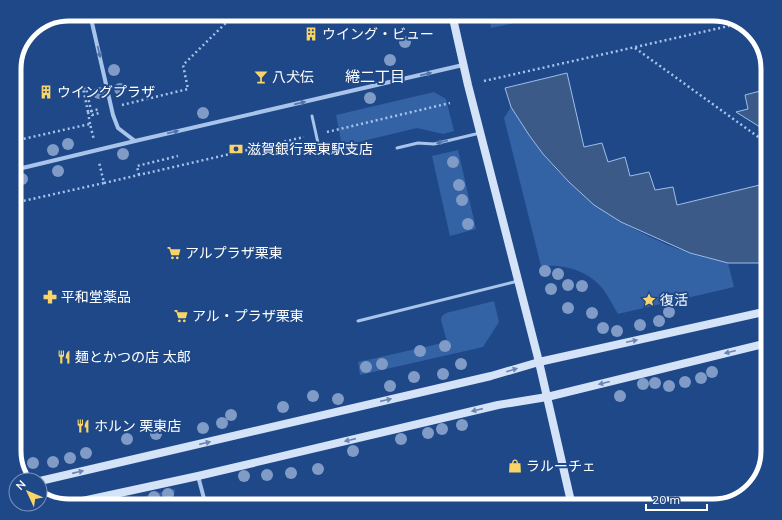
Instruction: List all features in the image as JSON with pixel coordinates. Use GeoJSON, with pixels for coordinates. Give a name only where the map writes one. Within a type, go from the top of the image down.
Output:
{"type":"FeatureCollection","features":[{"type":"Feature","properties":{"kind":"street"},"geometry":{"type":"LineString","coordinates":[[92,21],[113,115],[118,128],[135,140]]}},
{"type":"Feature","properties":{"kind":"street"},"geometry":{"type":"LineString","coordinates":[[454,21],[480,133],[539,362],[570,499]]}},
{"type":"Feature","properties":{"kind":"street"},"geometry":{"type":"LineString","coordinates":[[21,168],[135,140],[464,65]]}},
{"type":"Feature","properties":{"kind":"street"},"geometry":{"type":"LineString","coordinates":[[48,479],[491,376],[539,362],[761,313]]}},
{"type":"Feature","properties":{"kind":"street"},"geometry":{"type":"LineString","coordinates":[[92,499],[198,476],[498,405],[547,397],[761,345]]}},
{"type":"Feature","properties":{"kind":"street"},"geometry":{"type":"LineString","coordinates":[[198,476],[204,499]]}},
{"type":"Feature","properties":{"kind":"lane"},"geometry":{"type":"LineString","coordinates":[[312,116],[320,152]]}},
{"type":"Feature","properties":{"kind":"lane"},"geometry":{"type":"LineString","coordinates":[[397,148],[418,143],[434,144],[480,133]]}},
{"type":"Feature","properties":{"kind":"lane"},"geometry":{"type":"LineString","coordinates":[[358,321],[518,281]]}},
{"type":"Feature","properties":{"kind":"path"},"geometry":{"type":"LineString","coordinates":[[140,101],[188,89],[183,66],[228,21]]}},
{"type":"Feature","properties":{"kind":"path"},"geometry":{"type":"LineString","coordinates":[[484,81],[728,26]]}},
{"type":"Feature","properties":{"kind":"path"},"geometry":{"type":"LineString","coordinates":[[634,48],[761,139]]}},
{"type":"Feature","properties":{"kind":"path"},"geometry":{"type":"LineString","coordinates":[[88,112],[83,88],[86,88],[92,115],[99,113]]}},
{"type":"Feature","properties":{"kind":"path"},"geometry":{"type":"LineString","coordinates":[[326,132],[450,103]]}},
{"type":"Feature","properties":{"kind":"path"},"geometry":{"type":"LineString","coordinates":[[21,139],[59,130]]}},
{"type":"Feature","properties":{"kind":"path"},"geometry":{"type":"LineString","coordinates":[[104,183],[310,136]]}},
{"type":"Feature","properties":{"kind":"path"},"geometry":{"type":"LineString","coordinates":[[139,175],[137,166],[178,156]]}},
{"type":"Feature","properties":{"kind":"shaded area"},"geometry":{"type":"Polygon","coordinates":[[[490,21],[524,21],[491,28],[490,21]]]}},
{"type":"Feature","properties":{"kind":"shaded area"},"geometry":{"type":"Polygon","coordinates":[[[567,73],[584,147],[602,143],[608,162],[625,157],[630,176],[649,172],[655,190],[673,187],[677,205],[761,185],[761,263],[728,263],[690,253],[621,222],[594,205],[569,182],[543,154],[511,107],[505,88],[567,73]]]}},
{"type":"Feature","properties":{"kind":"shaded area"},"geometry":{"type":"Polygon","coordinates":[[[761,91],[761,128],[736,112],[748,109],[745,95],[761,91]]]}},
{"type":"Feature","properties":{"kind":"shaded area"},"geometry":{"type":"Polygon","coordinates":[[[434,92],[446,99],[454,131],[443,134],[417,128],[342,146],[336,115],[434,92]]]}},
{"type":"Feature","properties":{"kind":"shaded area"},"geometry":{"type":"Polygon","coordinates":[[[511,107],[542,152],[573,185],[590,200],[627,225],[647,236],[689,253],[728,263],[734,287],[618,314],[603,289],[590,277],[567,267],[541,266],[504,118],[511,107]]]}},
{"type":"Feature","properties":{"kind":"shaded area"},"geometry":{"type":"Polygon","coordinates":[[[458,150],[476,229],[450,236],[432,156],[458,150]]]}},
{"type":"Feature","properties":{"kind":"shaded area"},"geometry":{"type":"Polygon","coordinates":[[[494,301],[499,322],[483,347],[360,375],[358,362],[447,342],[441,320],[442,316],[446,313],[494,301]]]}},
{"type":"Feature","properties":{"kind":"shaded area"},"geometry":{"type":"Polygon","coordinates":[[[175,489],[171,499],[132,499],[175,489]]]}},
{"type":"Feature","properties":{"kind":"place","name":"ウイング・ビュー"},"geometry":{"type":"Point","coordinates":[311,34]}},
{"type":"Feature","properties":{"kind":"place","name":"八犬伝"},"geometry":{"type":"Point","coordinates":[261,77]}},
{"type":"Feature","properties":{"kind":"place","name":"ウイングプラザ"},"geometry":{"type":"Point","coordinates":[46,92]}},
{"type":"Feature","properties":{"kind":"place","name":"滋賀銀行栗東駅支店"},"geometry":{"type":"Point","coordinates":[236,149]}},
{"type":"Feature","properties":{"kind":"place","name":"アルプラザ栗東"},"geometry":{"type":"Point","coordinates":[174,253]}},
{"type":"Feature","properties":{"kind":"place","name":"平和堂薬品"},"geometry":{"type":"Point","coordinates":[50,297]}},
{"type":"Feature","properties":{"kind":"place","name":"復活"},"geometry":{"type":"Point","coordinates":[649,300]}},
{"type":"Feature","properties":{"kind":"place","name":"アル・プラザ栗東"},"geometry":{"type":"Point","coordinates":[181,316]}},
{"type":"Feature","properties":{"kind":"place","name":"麺とかつの店 太郎"},"geometry":{"type":"Point","coordinates":[64,357]}},
{"type":"Feature","properties":{"kind":"place","name":"ホルン 栗東店"},"geometry":{"type":"Point","coordinates":[83,426]}},
{"type":"Feature","properties":{"kind":"place","name":"ラルーチェ"},"geometry":{"type":"Point","coordinates":[515,466]}},
{"type":"Feature","properties":{"kind":"district","name":"綣二丁目"},"geometry":{"type":"Point","coordinates":[375,76]}}]}
